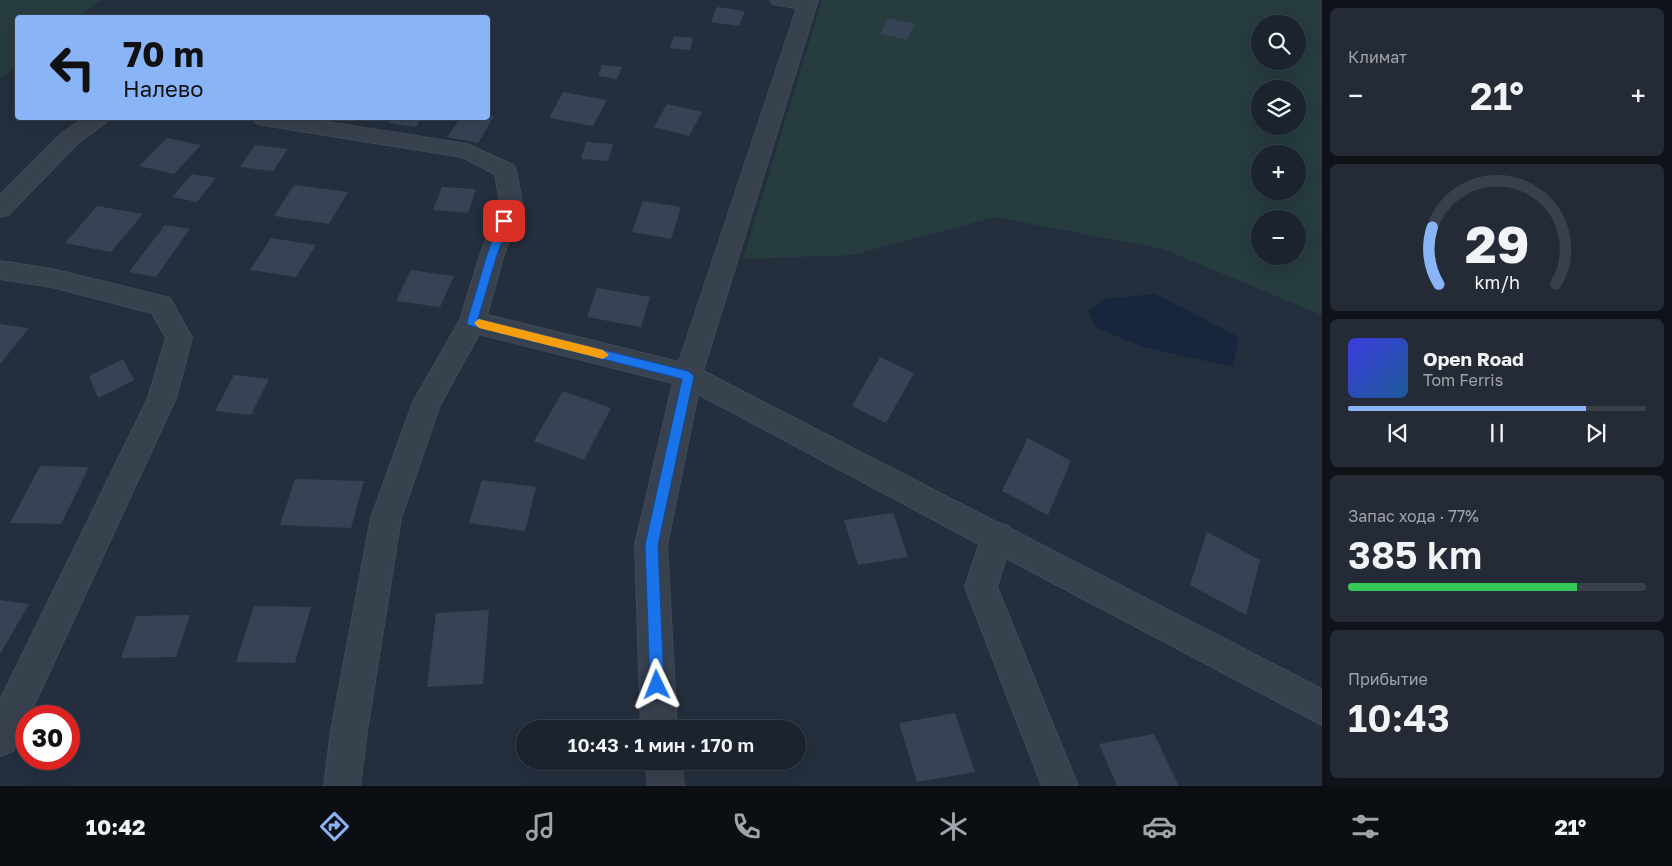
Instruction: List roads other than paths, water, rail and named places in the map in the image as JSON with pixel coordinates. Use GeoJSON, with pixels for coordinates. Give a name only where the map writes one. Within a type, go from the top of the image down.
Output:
{"type":"FeatureCollection","features":[{"type":"Feature","properties":{"kind":"street"},"geometry":{"type":"LineString","coordinates":[[659,720],[652,545],[688,376],[808,2],[779,0]]}},
{"type":"Feature","properties":{"kind":"street"},"geometry":{"type":"LineString","coordinates":[[0,209],[70,138],[95,120]]}},
{"type":"Feature","properties":{"kind":"street"},"geometry":{"type":"LineString","coordinates":[[276,120],[467,151],[504,170],[511,203],[491,258],[472,322],[427,402],[386,518],[342,786]]}},
{"type":"Feature","properties":{"kind":"street"},"geometry":{"type":"LineString","coordinates":[[0,270],[52,278],[161,305],[179,338],[162,398],[0,738]]}},
{"type":"Feature","properties":{"kind":"street"},"geometry":{"type":"LineString","coordinates":[[472,322],[688,376],[997,536],[1322,708]]}},
{"type":"Feature","properties":{"kind":"street"},"geometry":{"type":"LineString","coordinates":[[997,536],[981,587],[1060,786]]}},
{"type":"Feature","properties":{"kind":"street"},"geometry":{"type":"LineString","coordinates":[[664,770],[666,786]]}},
{"type":"Feature","properties":{"kind":"water"},"geometry":{"type":"Polygon","coordinates":[[[1155,294],[1239,337],[1233,367],[1143,347],[1095,327],[1089,311],[1104,299],[1155,294]]]}}]}
